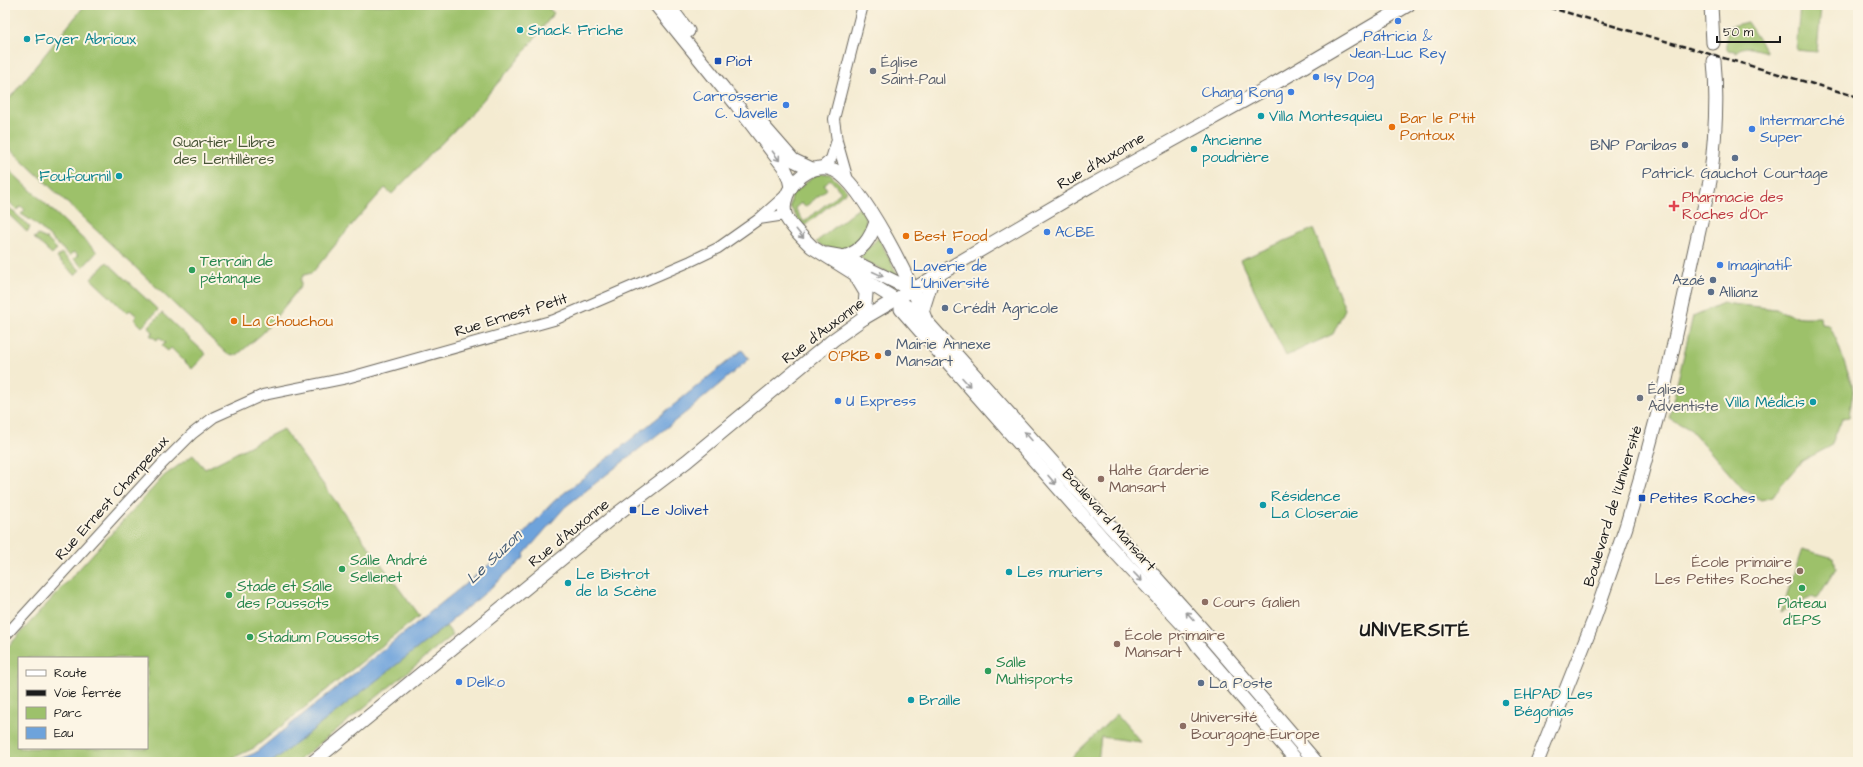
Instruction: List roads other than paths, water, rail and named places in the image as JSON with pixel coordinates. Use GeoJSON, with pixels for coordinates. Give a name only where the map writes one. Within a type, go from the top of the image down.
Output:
{"type":"FeatureCollection","features":[{"type":"Feature","properties":{"kind":"main road"},"geometry":{"type":"LineString","coordinates":[[656,5],[736,104],[784,167],[789,178],[789,191],[785,215],[812,247],[857,277],[924,317]]}},
{"type":"Feature","properties":{"kind":"main road"},"geometry":{"type":"LineString","coordinates":[[668,5],[738,96],[793,160],[817,168],[838,172],[848,180],[876,222],[906,274],[924,317]]}},
{"type":"Feature","properties":{"kind":"main road","name":"Rue d'Auxonne"},"geometry":{"type":"LineString","coordinates":[[313,762],[609,520],[687,461],[833,340],[864,318],[1196,126],[1267,88],[1408,5]]}},
{"type":"Feature","properties":{"kind":"main road"},"geometry":{"type":"LineString","coordinates":[[1711,5],[1714,43]]}},
{"type":"Feature","properties":{"kind":"main road","name":"Boulevard de l'Université"},"geometry":{"type":"LineString","coordinates":[[1537,762],[1612,568],[1656,422],[1710,181],[1714,152],[1714,61]]}},
{"type":"Feature","properties":{"kind":"main road"},"geometry":{"type":"LineString","coordinates":[[789,191],[817,168]]}},
{"type":"Feature","properties":{"kind":"main road"},"geometry":{"type":"LineString","coordinates":[[844,257],[862,247],[871,236],[876,222]]}},
{"type":"Feature","properties":{"kind":"main road"},"geometry":{"type":"LineString","coordinates":[[819,251],[844,257],[912,290]]}},
{"type":"Feature","properties":{"kind":"main road"},"geometry":{"type":"LineString","coordinates":[[857,277],[866,293],[864,318]]}},
{"type":"Feature","properties":{"kind":"main road"},"geometry":{"type":"LineString","coordinates":[[924,317],[933,277]]}},
{"type":"Feature","properties":{"kind":"main road","name":"Boulevard Mansart"},"geometry":{"type":"LineString","coordinates":[[894,300],[1114,551],[1186,628],[1198,646],[1298,762]]}},
{"type":"Feature","properties":{"kind":"main road","name":"Boulevard Mansart"},"geometry":{"type":"LineString","coordinates":[[924,317],[1202,629],[1216,648],[1316,762]]}},
{"type":"Feature","properties":{"kind":"street"},"geometry":{"type":"LineString","coordinates":[[848,180],[837,141],[834,119],[863,5]]}},
{"type":"Feature","properties":{"kind":"street"},"geometry":{"type":"LineString","coordinates":[[817,168],[832,158],[837,141]]}},
{"type":"Feature","properties":{"kind":"street","name":"Rue Ernest Petit"},"geometry":{"type":"LineString","coordinates":[[255,397],[347,378],[554,320],[718,248],[759,219],[789,191]]}},
{"type":"Feature","properties":{"kind":"street","name":"Rue Ernest Petit"},"geometry":{"type":"LineString","coordinates":[[759,219],[785,215]]}},
{"type":"Feature","properties":{"kind":"street","name":"Rue Ernest Champeaux"},"geometry":{"type":"LineString","coordinates":[[5,636],[180,445],[214,417],[255,397]]}},
{"type":"Feature","properties":{"kind":"water","name":"Le Suzon"},"geometry":{"type":"Polygon","coordinates":[[[742,350],[749,359],[689,410],[565,507],[524,554],[525,557],[478,599],[452,619],[451,622],[272,762],[234,762],[255,753],[484,569],[512,546],[553,502],[742,350]]]}},
{"type":"Feature","properties":{"kind":"railway"},"geometry":{"type":"LineString","coordinates":[[1541,5],[1858,97]]}},
{"type":"Feature","properties":{"kind":"place","name":"Patricia & Jean-Luc Rey"},"geometry":{"type":"Point","coordinates":[1398,21]}},
{"type":"Feature","properties":{"kind":"place","name":"Snack Friche"},"geometry":{"type":"Point","coordinates":[520,30]}},
{"type":"Feature","properties":{"kind":"place","name":"Foyer Abrioux"},"geometry":{"type":"Point","coordinates":[27,39]}},
{"type":"Feature","properties":{"kind":"place","name":"Piot"},"geometry":{"type":"Point","coordinates":[718,61]}},
{"type":"Feature","properties":{"kind":"place","name":"Église Saint-Paul"},"geometry":{"type":"Point","coordinates":[873,71]}},
{"type":"Feature","properties":{"kind":"place","name":"Isy Dog"},"geometry":{"type":"Point","coordinates":[1316,77]}},
{"type":"Feature","properties":{"kind":"place","name":"Chang Rong"},"geometry":{"type":"Point","coordinates":[1291,92]}},
{"type":"Feature","properties":{"kind":"place","name":"Carrosserie C. Javelle"},"geometry":{"type":"Point","coordinates":[786,105]}},
{"type":"Feature","properties":{"kind":"place","name":"Villa Montesquieu"},"geometry":{"type":"Point","coordinates":[1261,116]}},
{"type":"Feature","properties":{"kind":"place","name":"Bar le P'tit Pontoux"},"geometry":{"type":"Point","coordinates":[1392,127]}},
{"type":"Feature","properties":{"kind":"place","name":"Intermarché Super"},"geometry":{"type":"Point","coordinates":[1752,129]}},
{"type":"Feature","properties":{"kind":"place","name":"BNP Paribas"},"geometry":{"type":"Point","coordinates":[1685,145]}},
{"type":"Feature","properties":{"kind":"place","name":"Ancienne poudrière"},"geometry":{"type":"Point","coordinates":[1194,149]}},
{"type":"Feature","properties":{"kind":"place","name":"Patrick Gauchot Courtage"},"geometry":{"type":"Point","coordinates":[1735,158]}},
{"type":"Feature","properties":{"kind":"place","name":"Foufournil"},"geometry":{"type":"Point","coordinates":[119,176]}},
{"type":"Feature","properties":{"kind":"place","name":"Pharmacie des Roches d'Or"},"geometry":{"type":"Point","coordinates":[1674,206]}},
{"type":"Feature","properties":{"kind":"place","name":"ACBE"},"geometry":{"type":"Point","coordinates":[1047,232]}},
{"type":"Feature","properties":{"kind":"place","name":"Best Food"},"geometry":{"type":"Point","coordinates":[906,236]}},
{"type":"Feature","properties":{"kind":"place","name":"Laverie de L'Université"},"geometry":{"type":"Point","coordinates":[950,251]}},
{"type":"Feature","properties":{"kind":"place","name":"Imaginatif"},"geometry":{"type":"Point","coordinates":[1720,265]}},
{"type":"Feature","properties":{"kind":"place","name":"Terrain de pétanque"},"geometry":{"type":"Point","coordinates":[192,270]}},
{"type":"Feature","properties":{"kind":"place","name":"Azaé"},"geometry":{"type":"Point","coordinates":[1713,280]}},
{"type":"Feature","properties":{"kind":"place","name":"Allianz"},"geometry":{"type":"Point","coordinates":[1711,292]}},
{"type":"Feature","properties":{"kind":"place","name":"Crédit Agricole"},"geometry":{"type":"Point","coordinates":[945,308]}},
{"type":"Feature","properties":{"kind":"place","name":"La Chouchou"},"geometry":{"type":"Point","coordinates":[234,321]}},
{"type":"Feature","properties":{"kind":"place","name":"Mairie Annexe Mansart"},"geometry":{"type":"Point","coordinates":[888,353]}},
{"type":"Feature","properties":{"kind":"place","name":"O'PKB"},"geometry":{"type":"Point","coordinates":[878,356]}},
{"type":"Feature","properties":{"kind":"place","name":"Église Adventiste"},"geometry":{"type":"Point","coordinates":[1640,398]}},
{"type":"Feature","properties":{"kind":"place","name":"U Express"},"geometry":{"type":"Point","coordinates":[838,401]}},
{"type":"Feature","properties":{"kind":"place","name":"Villa Médicis"},"geometry":{"type":"Point","coordinates":[1813,402]}},
{"type":"Feature","properties":{"kind":"place","name":"Halte Garderie Mansart"},"geometry":{"type":"Point","coordinates":[1101,479]}},
{"type":"Feature","properties":{"kind":"place","name":"Petites Roches"},"geometry":{"type":"Point","coordinates":[1642,498]}},
{"type":"Feature","properties":{"kind":"place","name":"Résidence La Closeraie"},"geometry":{"type":"Point","coordinates":[1263,505]}},
{"type":"Feature","properties":{"kind":"place","name":"Le Jolivet"},"geometry":{"type":"Point","coordinates":[633,510]}},
{"type":"Feature","properties":{"kind":"place","name":"Salle André Sellenet"},"geometry":{"type":"Point","coordinates":[342,569]}},
{"type":"Feature","properties":{"kind":"place","name":"École primaire Les Petites Roches"},"geometry":{"type":"Point","coordinates":[1800,571]}},
{"type":"Feature","properties":{"kind":"place","name":"Les muriers"},"geometry":{"type":"Point","coordinates":[1009,572]}},
{"type":"Feature","properties":{"kind":"place","name":"Le Bistrot de la Scène"},"geometry":{"type":"Point","coordinates":[568,583]}},
{"type":"Feature","properties":{"kind":"place","name":"Plateau d'EPS"},"geometry":{"type":"Point","coordinates":[1802,588]}},
{"type":"Feature","properties":{"kind":"place","name":"Stade et Salle des Poussots"},"geometry":{"type":"Point","coordinates":[229,595]}},
{"type":"Feature","properties":{"kind":"place","name":"Cours Galien"},"geometry":{"type":"Point","coordinates":[1205,602]}},
{"type":"Feature","properties":{"kind":"place","name":"Stadium Poussots"},"geometry":{"type":"Point","coordinates":[250,637]}},
{"type":"Feature","properties":{"kind":"place","name":"École primaire Mansart"},"geometry":{"type":"Point","coordinates":[1117,644]}},
{"type":"Feature","properties":{"kind":"place","name":"Salle Multisports"},"geometry":{"type":"Point","coordinates":[988,671]}},
{"type":"Feature","properties":{"kind":"place","name":"Delko"},"geometry":{"type":"Point","coordinates":[459,682]}},
{"type":"Feature","properties":{"kind":"place","name":"La Poste"},"geometry":{"type":"Point","coordinates":[1201,683]}},
{"type":"Feature","properties":{"kind":"place","name":"Braille"},"geometry":{"type":"Point","coordinates":[911,700]}},
{"type":"Feature","properties":{"kind":"place","name":"EHPAD Les Bégonias"},"geometry":{"type":"Point","coordinates":[1506,703]}},
{"type":"Feature","properties":{"kind":"place","name":"Université Bourgogne-Europe"},"geometry":{"type":"Point","coordinates":[1183,726]}},
{"type":"Feature","properties":{"kind":"district","name":"UNIVERSITÉ"},"geometry":{"type":"Point","coordinates":[1415,630]}},
{"type":"Feature","properties":{"kind":"park label","name":"Quartier Libre des Lentillères"},"geometry":{"type":"Point","coordinates":[224,150]}}]}
